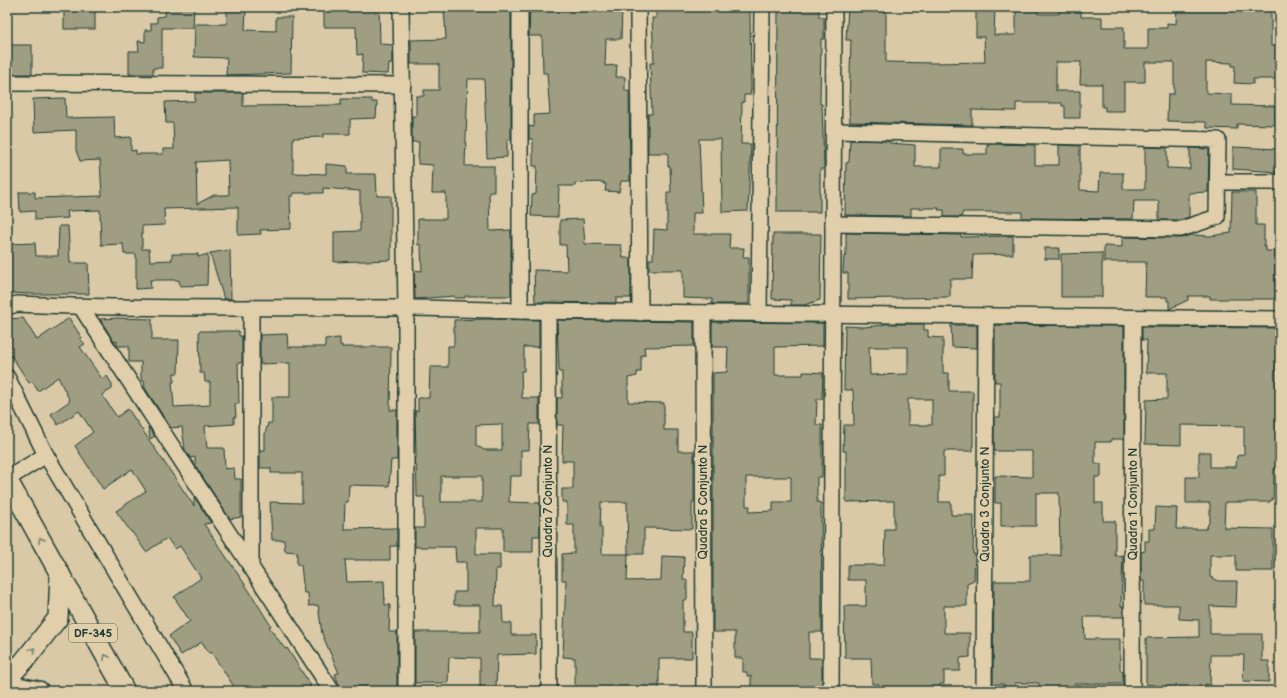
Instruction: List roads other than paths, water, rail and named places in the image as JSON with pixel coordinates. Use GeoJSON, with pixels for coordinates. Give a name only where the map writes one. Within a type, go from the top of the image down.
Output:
{"type":"FeatureCollection","features":[{"type":"Feature","properties":{"kind":"main road","name":"DF-345"},"geometry":{"type":"LineString","coordinates":[[7,479],[125,691]]}},
{"type":"Feature","properties":{"kind":"main road"},"geometry":{"type":"LineString","coordinates":[[7,679],[24,661],[58,618],[60,574]]}},
{"type":"Feature","properties":{"kind":"main road"},"geometry":{"type":"LineString","coordinates":[[7,685],[39,691]]}},
{"type":"Feature","properties":{"kind":"street"},"geometry":{"type":"LineString","coordinates":[[401,7],[406,308],[406,691]]}},
{"type":"Feature","properties":{"kind":"street"},"geometry":{"type":"LineString","coordinates":[[520,7],[520,311]]}},
{"type":"Feature","properties":{"kind":"street"},"geometry":{"type":"LineString","coordinates":[[638,7],[640,313]]}},
{"type":"Feature","properties":{"kind":"street"},"geometry":{"type":"LineString","coordinates":[[759,314],[762,7]]}},
{"type":"Feature","properties":{"kind":"street"},"geometry":{"type":"LineString","coordinates":[[831,691],[834,7]]}},
{"type":"Feature","properties":{"kind":"street"},"geometry":{"type":"LineString","coordinates":[[7,83],[403,85]]}},
{"type":"Feature","properties":{"kind":"street"},"geometry":{"type":"LineString","coordinates":[[833,224],[1181,229],[1217,216],[1218,182],[1218,140],[834,132]]}},
{"type":"Feature","properties":{"kind":"street"},"geometry":{"type":"LineString","coordinates":[[1218,182],[1280,182]]}},
{"type":"Feature","properties":{"kind":"street"},"geometry":{"type":"LineString","coordinates":[[10,303],[81,307],[251,309],[406,308],[548,312],[1280,319]]}},
{"type":"Feature","properties":{"kind":"street"},"geometry":{"type":"LineString","coordinates":[[81,307],[332,691]]}},
{"type":"Feature","properties":{"kind":"street"},"geometry":{"type":"LineString","coordinates":[[251,309],[251,567]]}},
{"type":"Feature","properties":{"kind":"street","name":"Quadra 7 Conjunto N"},"geometry":{"type":"LineString","coordinates":[[548,312],[549,691]]}},
{"type":"Feature","properties":{"kind":"street","name":"Quadra 5 Conjunto N"},"geometry":{"type":"LineString","coordinates":[[702,313],[704,691]]}},
{"type":"Feature","properties":{"kind":"street","name":"Quadra 3 Conjunto N"},"geometry":{"type":"LineString","coordinates":[[984,691],[986,316]]}},
{"type":"Feature","properties":{"kind":"street","name":"Quadra 1 Conjunto N"},"geometry":{"type":"LineString","coordinates":[[1132,691],[1133,318]]}},
{"type":"Feature","properties":{"kind":"street"},"geometry":{"type":"LineString","coordinates":[[7,377],[46,455],[186,691]]}},
{"type":"Feature","properties":{"kind":"street"},"geometry":{"type":"LineString","coordinates":[[7,479],[46,455]]}}]}
